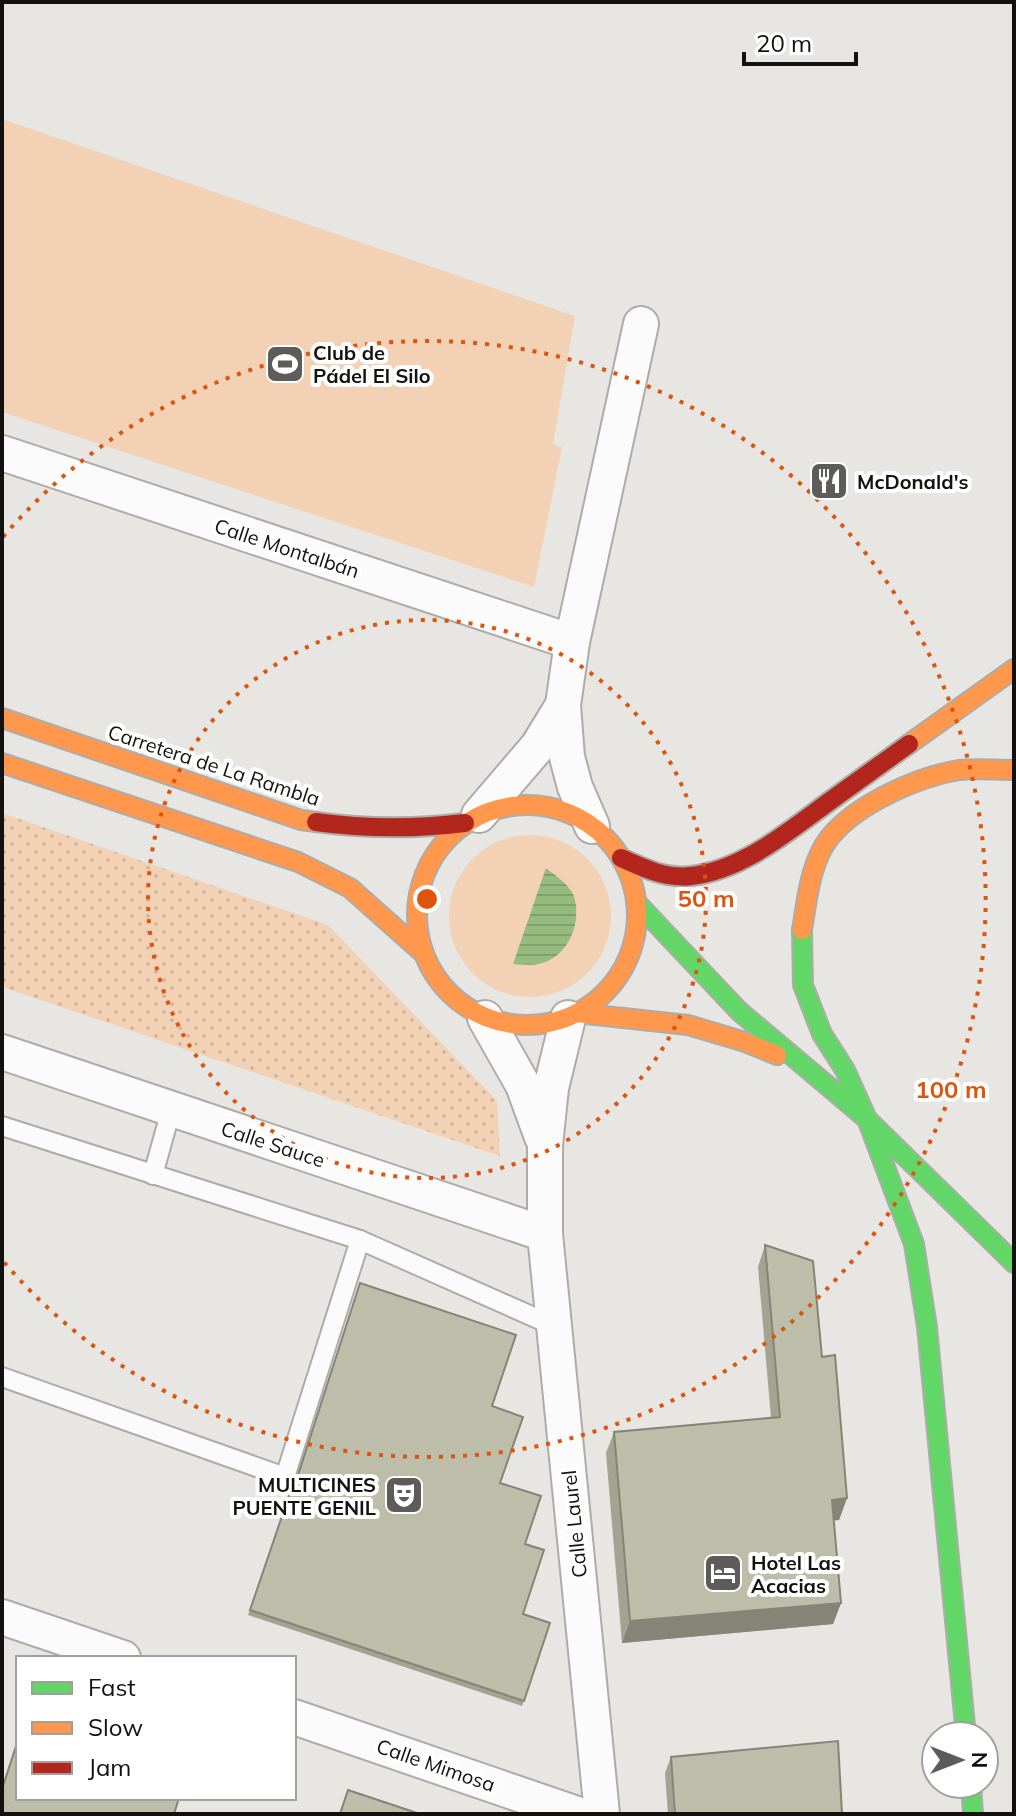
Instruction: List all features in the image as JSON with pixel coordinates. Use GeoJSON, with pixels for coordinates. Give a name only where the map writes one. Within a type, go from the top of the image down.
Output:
{"type":"FeatureCollection","features":[{"type":"Feature","properties":{"kind":"main road"},"geometry":{"type":"LineString","coordinates":[[621,858],[651,873],[676,877],[701,875],[732,864],[779,837],[1014,669]]}},
{"type":"Feature","properties":{"kind":"main road","name":"Carretera de La Rambla"},"geometry":{"type":"LineString","coordinates":[[2,718],[301,820],[358,828],[429,827],[472,819]]}},
{"type":"Feature","properties":{"kind":"main road"},"geometry":{"type":"LineString","coordinates":[[2,763],[298,862],[350,888],[422,952]]}},
{"type":"Feature","properties":{"kind":"main road"},"geometry":{"type":"LineString","coordinates":[[964,1720],[927,1327],[914,1244],[867,1119],[845,1070],[822,1034],[803,985],[800,940],[810,879],[829,838],[861,810],[913,782],[960,770],[1014,770]]}},
{"type":"Feature","properties":{"kind":"main road"},"geometry":{"type":"LineString","coordinates":[[517,805],[556,808],[592,826],[621,858],[631,879],[636,902],[635,935],[624,967],[604,994],[573,1016],[541,1025],[513,1025],[485,1018],[464,1007],[447,992],[433,973],[422,952],[416,917],[422,881],[438,848],[472,819],[517,805]]}},
{"type":"Feature","properties":{"kind":"main road"},"geometry":{"type":"LineString","coordinates":[[636,902],[739,1011],[867,1119],[1014,1263]]}},
{"type":"Feature","properties":{"kind":"main road"},"geometry":{"type":"LineString","coordinates":[[573,1016],[688,1025],[745,1042],[802,1065]]}},
{"type":"Feature","properties":{"kind":"street"},"geometry":{"type":"LineString","coordinates":[[592,826],[575,787],[567,757],[563,705],[572,642],[641,324]]}},
{"type":"Feature","properties":{"kind":"street","name":"Calle Montalbán"},"geometry":{"type":"LineString","coordinates":[[2,453],[572,642]]}},
{"type":"Feature","properties":{"kind":"street"},"geometry":{"type":"LineString","coordinates":[[472,819],[538,746],[563,705]]}},
{"type":"Feature","properties":{"kind":"street"},"geometry":{"type":"LineString","coordinates":[[545,1145],[551,1088],[573,1016]]}},
{"type":"Feature","properties":{"kind":"street"},"geometry":{"type":"LineString","coordinates":[[485,1018],[523,1085],[545,1145]]}},
{"type":"Feature","properties":{"kind":"street","name":"Calle Sauce"},"geometry":{"type":"LineString","coordinates":[[2,1052],[545,1234]]}},
{"type":"Feature","properties":{"kind":"street","name":"Calle Laurel"},"geometry":{"type":"LineString","coordinates":[[545,1145],[545,1234],[602,1814]]}},
{"type":"Feature","properties":{"kind":"street"},"geometry":{"type":"LineString","coordinates":[[2,1617],[117,1656]]}},
{"type":"Feature","properties":{"kind":"street","name":"Calle Mimosa"},"geometry":{"type":"LineString","coordinates":[[296,1718],[577,1814]]}},
{"type":"Feature","properties":{"kind":"lane"},"geometry":{"type":"LineString","coordinates":[[153,1175],[171,1110]]}},
{"type":"Feature","properties":{"kind":"lane"},"geometry":{"type":"LineString","coordinates":[[2,1126],[360,1240],[554,1326]]}},
{"type":"Feature","properties":{"kind":"lane"},"geometry":{"type":"LineString","coordinates":[[2,1377],[285,1477],[360,1240]]}},
{"type":"Feature","properties":{"kind":"shaded area","name":"Club de Pádel El Silo"},"geometry":{"type":"Polygon","coordinates":[[[2,119],[575,316],[553,444],[562,447],[534,587],[2,412],[2,119]]]}},
{"type":"Feature","properties":{"kind":"shaded area"},"geometry":{"type":"Polygon","coordinates":[[[2,813],[328,925],[497,1101],[500,1156],[2,987],[2,813]]]}},
{"type":"Feature","properties":{"kind":"shaded area"},"geometry":{"type":"Polygon","coordinates":[[[530,835],[561,841],[587,859],[605,885],[611,916],[605,947],[587,973],[561,991],[530,997],[499,991],[473,973],[455,947],[449,916],[455,885],[473,859],[499,841],[530,835]]]}},
{"type":"Feature","properties":{"kind":"shaded area"},"geometry":{"type":"Polygon","coordinates":[[[546,868],[571,890],[576,910],[573,931],[564,949],[548,961],[535,965],[513,964],[546,868]]]}},
{"type":"Feature","properties":{"kind":"building","name":"Hotel Las Acacias"},"geometry":{"type":"Polygon","coordinates":[[[765,1245],[813,1261],[822,1357],[835,1355],[847,1498],[832,1500],[841,1603],[630,1621],[614,1432],[780,1417],[765,1245]]]}},
{"type":"Feature","properties":{"kind":"building","name":"MULTICINES PUENTE GENIL"},"geometry":{"type":"Polygon","coordinates":[[[360,1283],[516,1335],[492,1406],[523,1417],[500,1483],[541,1496],[525,1544],[544,1550],[523,1614],[550,1623],[524,1701],[250,1610],[298,1475],[360,1283]]]}},
{"type":"Feature","properties":{"kind":"building"},"geometry":{"type":"Polygon","coordinates":[[[838,1741],[842,1814],[675,1814],[671,1757],[838,1741]]]}},
{"type":"Feature","properties":{"kind":"building"},"geometry":{"type":"Polygon","coordinates":[[[16,1746],[16,1800],[178,1800],[174,1814],[2,1814],[2,1789],[16,1746]]]}},
{"type":"Feature","properties":{"kind":"building"},"geometry":{"type":"Polygon","coordinates":[[[348,1790],[420,1814],[340,1814],[348,1790]]]}},
{"type":"Feature","properties":{"kind":"traffic: fast"},"geometry":{"type":"LineString","coordinates":[[636,902],[739,1011],[867,1119],[1014,1263]]}},
{"type":"Feature","properties":{"kind":"traffic: fast"},"geometry":{"type":"LineString","coordinates":[[802,930],[803,985],[822,1034],[845,1070],[867,1119],[914,1244],[927,1327],[964,1720]]}},
{"type":"Feature","properties":{"kind":"traffic: fast"},"geometry":{"type":"LineString","coordinates":[[972,1800],[973,1814]]}},
{"type":"Feature","properties":{"kind":"traffic: slow"},"geometry":{"type":"LineString","coordinates":[[909,744],[1014,669]]}},
{"type":"Feature","properties":{"kind":"traffic: slow"},"geometry":{"type":"LineString","coordinates":[[2,718],[301,820],[316,822]]}},
{"type":"Feature","properties":{"kind":"traffic: slow"},"geometry":{"type":"LineString","coordinates":[[2,763],[298,862],[350,888],[422,952]]}},
{"type":"Feature","properties":{"kind":"traffic: slow"},"geometry":{"type":"LineString","coordinates":[[802,930],[810,882],[823,847],[856,814],[889,794],[925,779],[966,769],[1014,770]]}},
{"type":"Feature","properties":{"kind":"traffic: slow"},"geometry":{"type":"LineString","coordinates":[[527,805],[548,807],[569,814],[605,837],[628,873],[635,894],[637,915],[635,936],[628,957],[605,993],[569,1016],[548,1023],[527,1025],[506,1023],[485,1016],[449,993],[426,957],[419,936],[417,915],[419,894],[426,873],[449,837],[485,814],[506,807],[527,805]]}},
{"type":"Feature","properties":{"kind":"traffic: slow"},"geometry":{"type":"LineString","coordinates":[[577,1013],[688,1025],[777,1055]]}},
{"type":"Feature","properties":{"kind":"traffic: jam"},"geometry":{"type":"LineString","coordinates":[[621,858],[673,876],[691,876],[729,866],[765,848],[909,744]]}},
{"type":"Feature","properties":{"kind":"traffic: jam"},"geometry":{"type":"LineString","coordinates":[[316,822],[390,827],[465,823]]}},
{"type":"Feature","properties":{"kind":"place","name":"Club de Pádel El Silo"},"geometry":{"type":"Point","coordinates":[285,364]}},
{"type":"Feature","properties":{"kind":"place","name":"McDonald's"},"geometry":{"type":"Point","coordinates":[829,481]}},
{"type":"Feature","properties":{"kind":"place","name":"MULTICINES PUENTE GENIL"},"geometry":{"type":"Point","coordinates":[404,1495]}},
{"type":"Feature","properties":{"kind":"place","name":"Hotel Las Acacias"},"geometry":{"type":"Point","coordinates":[723,1573]}}]}
